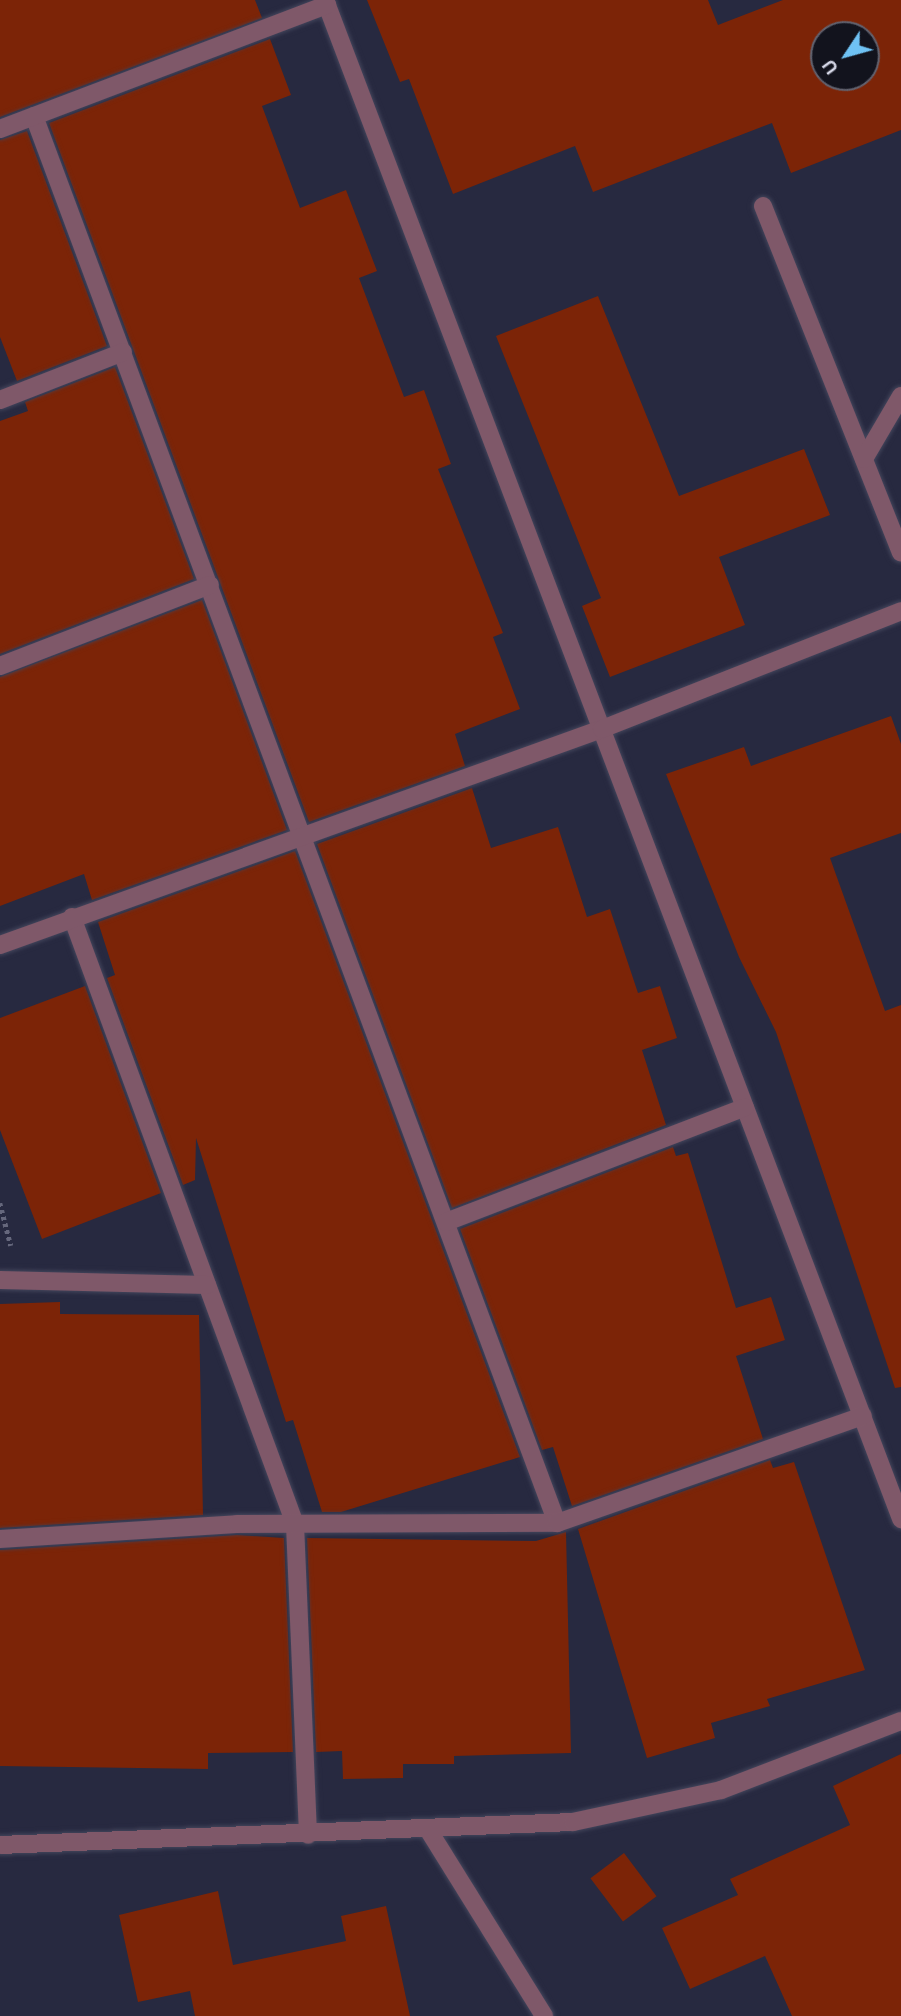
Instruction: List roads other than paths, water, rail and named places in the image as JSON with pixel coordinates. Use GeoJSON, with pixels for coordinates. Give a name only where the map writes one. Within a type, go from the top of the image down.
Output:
{"type":"FeatureCollection","features":[{"type":"Feature","properties":{"kind":"street"},"geometry":{"type":"LineString","coordinates":[[0,129],[326,2],[901,1519]]}},
{"type":"Feature","properties":{"kind":"street"},"geometry":{"type":"LineString","coordinates":[[34,116],[557,1523]]}},
{"type":"Feature","properties":{"kind":"street"},"geometry":{"type":"LineString","coordinates":[[763,205],[901,553]]}},
{"type":"Feature","properties":{"kind":"street"},"geometry":{"type":"LineString","coordinates":[[0,400],[123,352]]}},
{"type":"Feature","properties":{"kind":"street"},"geometry":{"type":"LineString","coordinates":[[863,459],[901,396]]}},
{"type":"Feature","properties":{"kind":"street"},"geometry":{"type":"LineString","coordinates":[[0,666],[210,585]]}},
{"type":"Feature","properties":{"kind":"street"},"geometry":{"type":"LineString","coordinates":[[0,945],[303,834],[602,729],[901,611]]}},
{"type":"Feature","properties":{"kind":"street"},"geometry":{"type":"LineString","coordinates":[[72,918],[295,1524],[308,1835]]}},
{"type":"Feature","properties":{"kind":"street"},"geometry":{"type":"LineString","coordinates":[[446,1222],[745,1107]]}},
{"type":"Feature","properties":{"kind":"street"},"geometry":{"type":"LineString","coordinates":[[0,1280],[207,1285]]}},
{"type":"Feature","properties":{"kind":"street"},"geometry":{"type":"LineString","coordinates":[[0,1539],[295,1524],[557,1523],[863,1416]]}},
{"type":"Feature","properties":{"kind":"street"},"geometry":{"type":"LineString","coordinates":[[0,1845],[429,1831],[573,1822],[641,1810],[721,1790],[901,1721]]}},
{"type":"Feature","properties":{"kind":"street"},"geometry":{"type":"LineString","coordinates":[[429,1831],[544,2016]]}}]}
